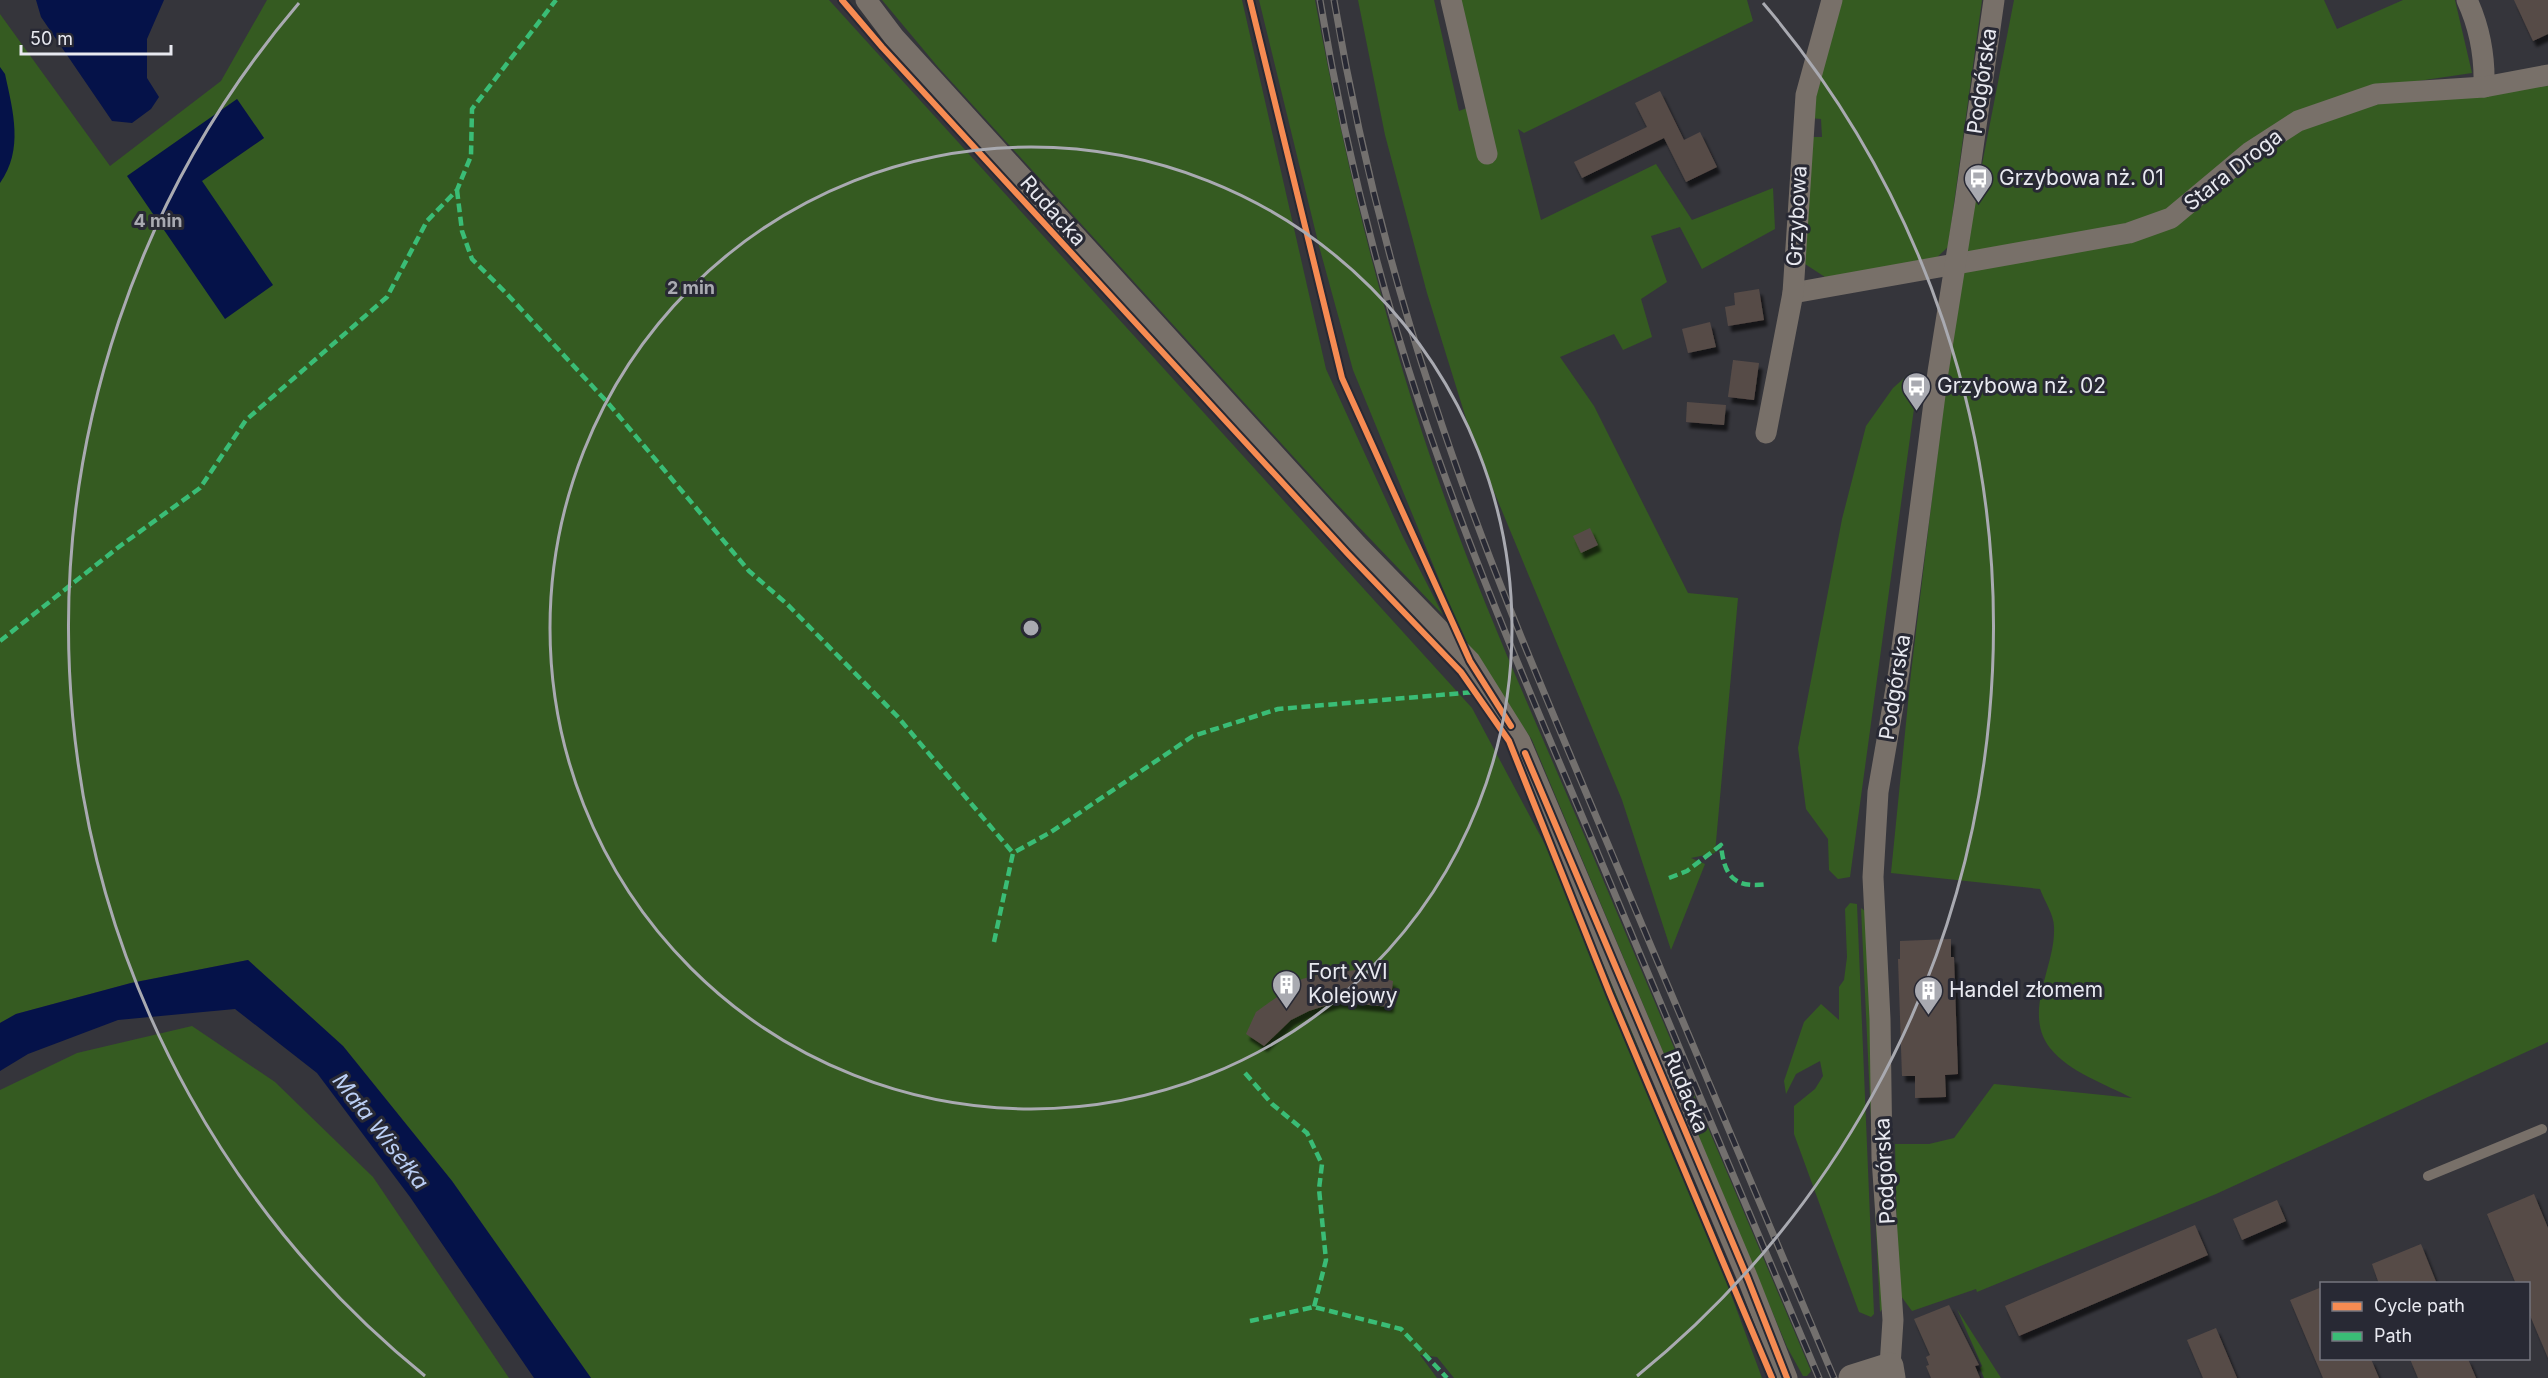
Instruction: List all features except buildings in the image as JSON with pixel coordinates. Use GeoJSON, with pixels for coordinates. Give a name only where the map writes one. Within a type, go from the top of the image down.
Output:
{"type":"FeatureCollection","features":[{"type":"Feature","properties":{"kind":"street","name":"Rudacka"},"geometry":{"type":"LineString","coordinates":[[866,0],[894,37],[1357,545],[1470,661],[1520,741],[1748,1279],[1787,1378]]}},
{"type":"Feature","properties":{"kind":"street"},"geometry":{"type":"LineString","coordinates":[[1451,0],[1487,154]]}},
{"type":"Feature","properties":{"kind":"street","name":"Grzybowa"},"geometry":{"type":"LineString","coordinates":[[1766,433],[1793,293],[1806,95],[1832,0]]}},
{"type":"Feature","properties":{"kind":"street","name":"Podgórska"},"geometry":{"type":"LineString","coordinates":[[1891,1372],[1893,1320],[1882,1158],[1880,1020],[1874,877],[1878,792],[1899,670],[1936,381],[1994,0]]}},
{"type":"Feature","properties":{"kind":"street"},"geometry":{"type":"LineString","coordinates":[[2467,0],[2478,27],[2484,61],[2484,87]]}},
{"type":"Feature","properties":{"kind":"street","name":"Stara Droga"},"geometry":{"type":"LineString","coordinates":[[1793,293],[1955,266],[2129,233],[2171,218],[2250,152],[2298,121],[2376,94],[2484,87],[2548,75]]}},
{"type":"Feature","properties":{"kind":"street"},"geometry":{"type":"LineString","coordinates":[[1852,1378],[1891,1372]]}},
{"type":"Feature","properties":{"kind":"lane"},"geometry":{"type":"LineString","coordinates":[[2428,1176],[2542,1129]]}},
{"type":"Feature","properties":{"kind":"green space"},"geometry":{"type":"Polygon","coordinates":[[[267,0],[829,0],[1472,708],[1594,936],[1662,1108],[1762,1378],[1454,1378],[1437,1357],[1420,1355],[1437,1378],[591,1378],[452,1181],[343,1046],[248,960],[131,983],[16,1014],[0,1023],[0,14],[110,166],[221,81],[267,0]],[[237,99],[201,181],[264,138],[237,99]]]}},
{"type":"Feature","properties":{"kind":"green space"},"geometry":{"type":"Polygon","coordinates":[[[882,0],[1242,0],[1326,369],[1403,537],[1443,615],[1332,499],[938,67],[882,0]]]}},
{"type":"Feature","properties":{"kind":"green space"},"geometry":{"type":"Polygon","coordinates":[[[1259,0],[1315,0],[1340,124],[1369,248],[1402,370],[1442,490],[1511,665],[1811,1371],[1807,1376],[1803,1376],[1787,1347],[1532,740],[1462,635],[1353,370],[1319,246],[1259,0]]]}},
{"type":"Feature","properties":{"kind":"green space"},"geometry":{"type":"Polygon","coordinates":[[[1358,0],[1434,0],[1459,111],[1482,102],[1460,0],[1747,0],[1753,21],[1524,133],[1518,129],[1541,220],[1656,164],[1692,220],[1773,188],[1775,229],[1702,269],[1680,227],[1651,236],[1667,282],[1641,299],[1652,337],[1623,350],[1614,334],[1560,357],[1594,406],[1688,593],[1738,598],[1715,853],[1691,858],[1705,864],[1671,950],[1622,800],[1473,441],[1427,293],[1385,135],[1358,0]]]}},
{"type":"Feature","properties":{"kind":"green space"},"geometry":{"type":"Polygon","coordinates":[[[1840,0],[1982,0],[1948,247],[1934,260],[1825,277],[1805,264],[1811,137],[1822,137],[1821,119],[1810,118],[1840,0]]]}},
{"type":"Feature","properties":{"kind":"green space"},"geometry":{"type":"Polygon","coordinates":[[[2014,0],[2324,0],[2337,29],[2403,0],[2455,0],[2472,73],[2364,89],[2548,86],[2548,1042],[2216,1194],[1977,1292],[1976,1289],[1912,1311],[1898,1292],[1895,1144],[1929,1144],[1954,1138],[1994,1084],[2132,1098],[2067,1064],[2050,1048],[2042,1034],[2039,1004],[2053,942],[2054,922],[2040,889],[1891,873],[1911,673],[1956,298],[2014,0]]]}},
{"type":"Feature","properties":{"kind":"green space"},"geometry":{"type":"Polygon","coordinates":[[[1919,372],[1850,877],[1838,879],[1829,870],[1828,839],[1806,809],[1798,748],[1842,519],[1866,426],[1893,388],[1910,373],[1919,372]]]}},
{"type":"Feature","properties":{"kind":"green space"},"geometry":{"type":"Polygon","coordinates":[[[1850,903],[1857,904],[1874,1314],[1871,1317],[1859,1312],[1794,1134],[1794,1106],[1815,1089],[1823,1076],[1820,1061],[1796,1074],[1786,1094],[1784,1081],[1804,1022],[1821,1004],[1839,1020],[1839,987],[1844,980],[1847,957],[1845,909],[1850,903]]]}},
{"type":"Feature","properties":{"kind":"green space"},"geometry":{"type":"Polygon","coordinates":[[[1861,908],[1865,911],[1883,1308],[1880,1312],[1861,908]]]}},
{"type":"Feature","properties":{"kind":"green space"},"geometry":{"type":"Polygon","coordinates":[[[192,1026],[275,1082],[373,1177],[509,1378],[0,1378],[0,1090],[77,1053],[192,1026]]]}},
{"type":"Feature","properties":{"kind":"green space"},"geometry":{"type":"Polygon","coordinates":[[[1957,1309],[2001,1378],[1984,1378],[1980,1368],[1982,1366],[1957,1309]]]}},
{"type":"Feature","properties":{"kind":"water"},"geometry":{"type":"Polygon","coordinates":[[[36,0],[164,0],[147,39],[147,78],[159,97],[151,109],[132,123],[112,121],[41,17],[36,0]]]}},
{"type":"Feature","properties":{"kind":"water"},"geometry":{"type":"Polygon","coordinates":[[[0,67],[5,74],[11,102],[14,144],[12,157],[0,183],[0,67]]]}},
{"type":"Feature","properties":{"kind":"water"},"geometry":{"type":"Polygon","coordinates":[[[237,99],[264,138],[202,181],[273,285],[225,319],[127,176],[237,99]]]}},
{"type":"Feature","properties":{"kind":"water","name":"Mała Wisełka"},"geometry":{"type":"Polygon","coordinates":[[[248,960],[343,1046],[452,1181],[591,1378],[534,1378],[410,1197],[317,1073],[235,1009],[118,1020],[28,1054],[0,1071],[0,1023],[16,1014],[131,983],[248,960]]]}},
{"type":"Feature","properties":{"kind":"railway"},"geometry":{"type":"LineString","coordinates":[[1320,0],[1350,155],[1376,257],[1421,408],[1461,521],[1528,688],[1819,1378]]}},
{"type":"Feature","properties":{"kind":"railway"},"geometry":{"type":"LineString","coordinates":[[1334,0],[1353,102],[1376,202],[1403,302],[1453,459],[1518,629],[1834,1378]]}},
{"type":"Feature","properties":{"kind":"marked path"},"geometry":{"type":"LineString","coordinates":[[0,641],[120,546],[200,488],[246,420],[387,297],[427,221],[457,190],[471,156],[472,109],[556,0]]}},
{"type":"Feature","properties":{"kind":"marked path"},"geometry":{"type":"LineString","coordinates":[[457,190],[462,231],[472,259],[608,403],[749,571],[787,604],[897,716],[1013,853]]}},
{"type":"Feature","properties":{"kind":"marked path"},"geometry":{"type":"LineString","coordinates":[[994,942],[1013,853],[1051,832],[1193,736],[1278,709],[1475,692]]}},
{"type":"Feature","properties":{"kind":"marked path"},"geometry":{"type":"LineString","coordinates":[[1669,878],[1687,871],[1721,845],[1725,865],[1733,878],[1747,884],[1768,884]]}},
{"type":"Feature","properties":{"kind":"marked path"},"geometry":{"type":"LineString","coordinates":[[1245,1073],[1272,1104],[1307,1133],[1322,1164],[1319,1189],[1326,1260],[1314,1307]]}},
{"type":"Feature","properties":{"kind":"marked path"},"geometry":{"type":"LineString","coordinates":[[1250,1321],[1314,1307],[1401,1329],[1447,1378]]}},
{"type":"Feature","properties":{"kind":"cycle path"},"geometry":{"type":"LineString","coordinates":[[842,0],[882,47],[1348,554],[1461,672],[1509,741],[1610,994],[1772,1378]]}},
{"type":"Feature","properties":{"kind":"cycle path"},"geometry":{"type":"LineString","coordinates":[[1250,0],[1342,378],[1470,661],[1511,726]]}},
{"type":"Feature","properties":{"kind":"cycle path"},"geometry":{"type":"LineString","coordinates":[[1525,753],[1748,1279],[1787,1378]]}},
{"type":"Feature","properties":{"kind":"place","name":"Grzybowa nż. 01"},"geometry":{"type":"Point","coordinates":[1978,204]}},
{"type":"Feature","properties":{"kind":"place","name":"Grzybowa nż. 02"},"geometry":{"type":"Point","coordinates":[1916,412]}},
{"type":"Feature","properties":{"kind":"place","name":"Fort XVI Kolejowy"},"geometry":{"type":"Point","coordinates":[1287,1010]}},
{"type":"Feature","properties":{"kind":"place","name":"Handel złomem"},"geometry":{"type":"Point","coordinates":[1928,1016]}}]}
